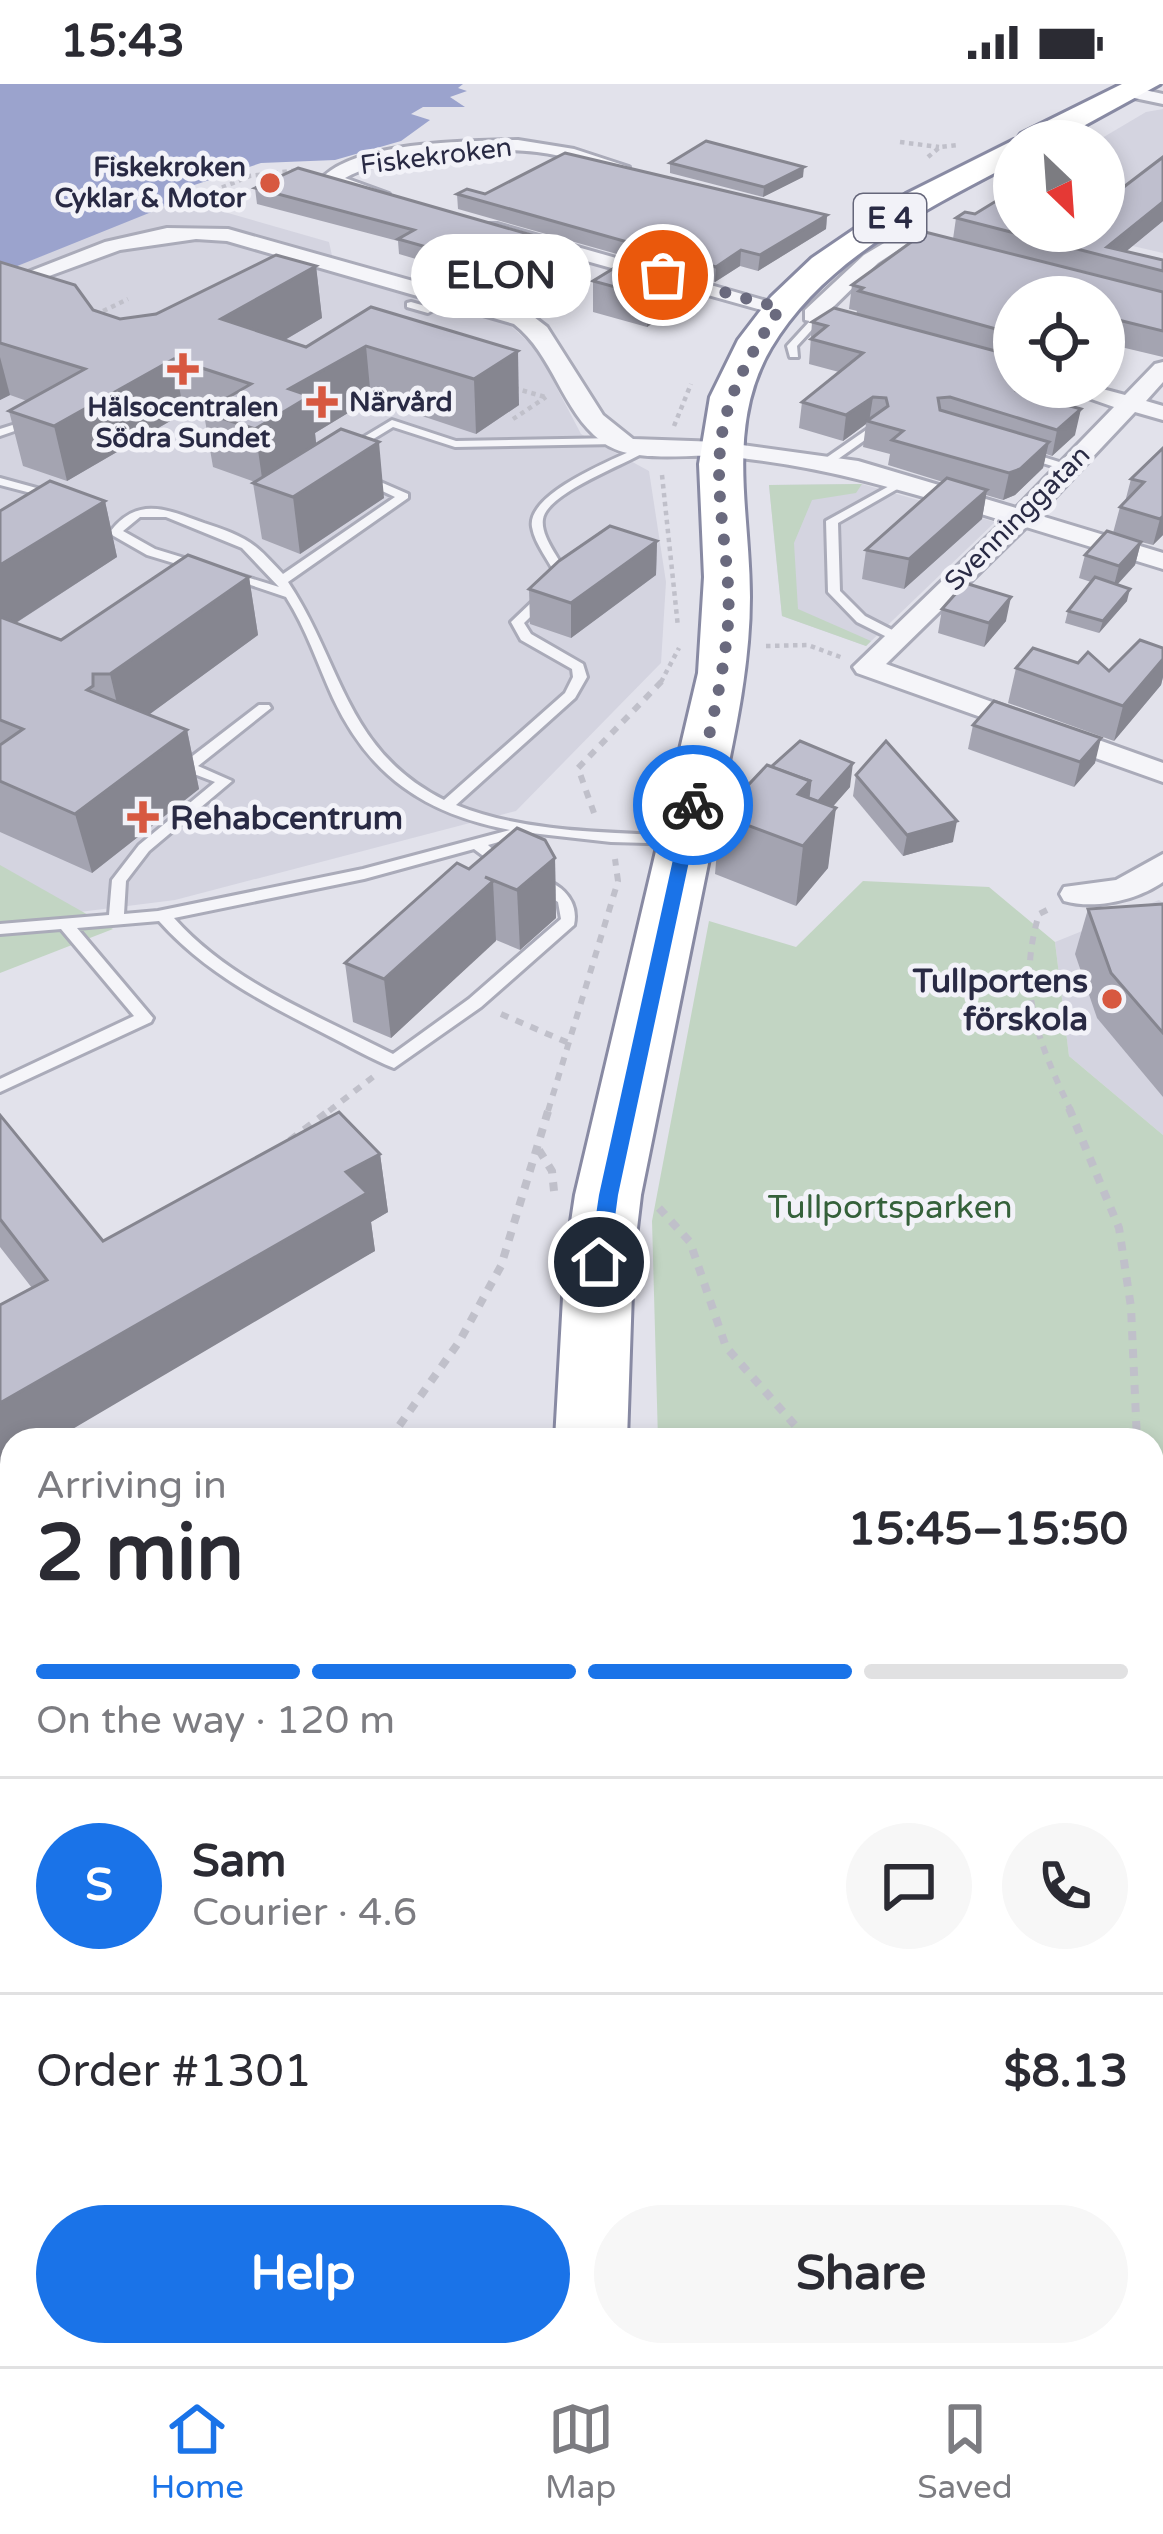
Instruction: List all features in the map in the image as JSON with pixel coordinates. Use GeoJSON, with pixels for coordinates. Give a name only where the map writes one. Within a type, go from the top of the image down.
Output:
{"type":"FeatureCollection","features":[{"type":"Feature","properties":{"kind":"highway"},"geometry":{"type":"LineString","coordinates":[[1074,120],[1138,88]]}},
{"type":"Feature","properties":{"kind":"highway","name":"E 4"},"geometry":{"type":"LineString","coordinates":[[592,1428],[599,1262],[608,1195],[697,808],[728,621],[678,448],[730,402],[744,367],[797,311],[842,251],[895,214],[993,161]]}},
{"type":"Feature","properties":{"kind":"street"},"geometry":{"type":"LineString","coordinates":[[1138,88],[1163,99]]}},
{"type":"Feature","properties":{"kind":"street","name":"Fiskekroken"},"geometry":{"type":"LineString","coordinates":[[408,205],[338,185],[334,176],[344,168],[503,144],[544,147],[651,176]]}},
{"type":"Feature","properties":{"kind":"street"},"geometry":{"type":"LineString","coordinates":[[474,224],[897,339]]}},
{"type":"Feature","properties":{"kind":"street"},"geometry":{"type":"LineString","coordinates":[[2,290],[124,240],[198,232],[502,306],[538,332],[576,392],[617,441],[827,462],[1163,561]]}},
{"type":"Feature","properties":{"kind":"street"},"geometry":{"type":"LineString","coordinates":[[797,311],[901,239],[985,262]]}},
{"type":"Feature","properties":{"kind":"street"},"geometry":{"type":"LineString","coordinates":[[297,277],[328,263]]}},
{"type":"Feature","properties":{"kind":"street"},"geometry":{"type":"LineString","coordinates":[[2,290],[86,320]]}},
{"type":"Feature","properties":{"kind":"street","name":"Svenninggatan"},"geometry":{"type":"LineString","coordinates":[[868,665],[1021,518],[1163,369]]}},
{"type":"Feature","properties":{"kind":"street"},"geometry":{"type":"LineString","coordinates":[[1125,402],[1163,413]]}},
{"type":"Feature","properties":{"kind":"street"},"geometry":{"type":"LineString","coordinates":[[868,665],[1163,773]]}},
{"type":"Feature","properties":{"kind":"street"},"geometry":{"type":"LineString","coordinates":[[1076,894],[1114,893],[1148,880],[1163,864]]}},
{"type":"Feature","properties":{"kind":"lane"},"geometry":{"type":"LineString","coordinates":[[411,305],[428,310]]}},
{"type":"Feature","properties":{"kind":"lane"},"geometry":{"type":"LineString","coordinates":[[794,356],[792,346],[814,322],[797,311]]}},
{"type":"Feature","properties":{"kind":"lane"},"geometry":{"type":"LineString","coordinates":[[328,463],[392,423],[455,444],[617,441]]}},
{"type":"Feature","properties":{"kind":"lane"},"geometry":{"type":"LineString","coordinates":[[0,433],[25,424]]}},
{"type":"Feature","properties":{"kind":"lane"},"geometry":{"type":"LineString","coordinates":[[827,462],[876,428]]}},
{"type":"Feature","properties":{"kind":"lane"},"geometry":{"type":"LineString","coordinates":[[446,806],[570,695],[580,677],[578,667],[526,637],[517,622],[563,579],[558,559],[536,522],[539,509],[555,494],[678,448]]}},
{"type":"Feature","properties":{"kind":"lane"},"geometry":{"type":"LineString","coordinates":[[1004,448],[1068,468]]}},
{"type":"Feature","properties":{"kind":"lane"},"geometry":{"type":"LineString","coordinates":[[280,582],[404,496],[347,471]]}},
{"type":"Feature","properties":{"kind":"lane"},"geometry":{"type":"LineString","coordinates":[[0,481],[68,500]]}},
{"type":"Feature","properties":{"kind":"lane"},"geometry":{"type":"LineString","coordinates":[[897,638],[861,619],[834,592],[830,542],[832,521],[902,482]]}},
{"type":"Feature","properties":{"kind":"lane"},"geometry":{"type":"LineString","coordinates":[[107,511],[126,516],[170,514],[252,549],[291,596],[368,749],[410,788],[446,806],[532,828],[606,836],[697,808]]}},
{"type":"Feature","properties":{"kind":"lane"},"geometry":{"type":"LineString","coordinates":[[126,516],[116,532],[151,552],[291,596]]}},
{"type":"Feature","properties":{"kind":"lane"},"geometry":{"type":"LineString","coordinates":[[187,767],[264,708]]}},
{"type":"Feature","properties":{"kind":"lane"},"geometry":{"type":"LineString","coordinates":[[116,920],[119,880],[144,848],[225,782],[151,753]]}},
{"type":"Feature","properties":{"kind":"lane"},"geometry":{"type":"LineString","coordinates":[[0,929],[163,915],[364,874],[532,828]]}},
{"type":"Feature","properties":{"kind":"lane"},"geometry":{"type":"LineString","coordinates":[[163,915],[180,938],[213,963],[394,1062],[475,1003],[569,920],[570,907],[562,895],[508,868],[476,843]]}},
{"type":"Feature","properties":{"kind":"lane"},"geometry":{"type":"LineString","coordinates":[[0,1086],[145,1018],[65,924]]}},
{"type":"Feature","properties":{"kind":"path"},"geometry":{"type":"LineString","coordinates":[[900,142],[972,149]]}},
{"type":"Feature","properties":{"kind":"path"},"geometry":{"type":"LineString","coordinates":[[920,166],[940,147]]}},
{"type":"Feature","properties":{"kind":"path"},"geometry":{"type":"LineString","coordinates":[[124,240],[143,220],[250,176],[344,168]]}},
{"type":"Feature","properties":{"kind":"path"},"geometry":{"type":"LineString","coordinates":[[86,320],[128,299]]}},
{"type":"Feature","properties":{"kind":"path"},"geometry":{"type":"LineString","coordinates":[[397,1428],[459,1342],[501,1266],[618,881],[606,836],[578,768],[664,680],[679,648],[669,504],[661,470],[678,448],[693,382]]}},
{"type":"Feature","properties":{"kind":"path"},"geometry":{"type":"LineString","coordinates":[[502,385],[545,397],[576,392]]}},
{"type":"Feature","properties":{"kind":"path"},"geometry":{"type":"LineString","coordinates":[[766,646],[808,645],[868,665]]}},
{"type":"Feature","properties":{"kind":"path"},"geometry":{"type":"LineString","coordinates":[[1029,938],[1026,970],[1040,1040],[1110,1192],[1120,1232],[1136,1428]]}},
{"type":"Feature","properties":{"kind":"path"},"geometry":{"type":"LineString","coordinates":[[475,1003],[571,1044]]}},
{"type":"Feature","properties":{"kind":"path"},"geometry":{"type":"LineString","coordinates":[[284,1146],[394,1062]]}},
{"type":"Feature","properties":{"kind":"path"},"geometry":{"type":"LineString","coordinates":[[538,1149],[552,1171],[556,1208]]}},
{"type":"Feature","properties":{"kind":"path"},"geometry":{"type":"LineString","coordinates":[[643,1190],[690,1242],[726,1347],[797,1428]]}},
{"type":"Feature","properties":{"kind":"shaded area"},"geometry":{"type":"Polygon","coordinates":[[[1163,109],[1163,253],[1125,244],[1125,124],[1146,112],[1163,109]]]}},
{"type":"Feature","properties":{"kind":"shaded area"},"geometry":{"type":"Polygon","coordinates":[[[179,199],[329,242],[336,274],[486,315],[512,327],[537,350],[581,434],[649,471],[666,582],[661,663],[516,811],[175,900],[0,922],[0,273],[179,199]]]}},
{"type":"Feature","properties":{"kind":"shaded area"},"geometry":{"type":"Polygon","coordinates":[[[862,484],[995,522],[866,646],[782,616],[769,485],[862,484]]]}},
{"type":"Feature","properties":{"kind":"shaded area","name":"Tullportens förskola"},"geometry":{"type":"Polygon","coordinates":[[[1159,900],[1163,903],[1163,1135],[1069,1056],[1055,942],[1159,900]]]}},
{"type":"Feature","properties":{"kind":"green space"},"geometry":{"type":"Polygon","coordinates":[[[862,484],[856,493],[812,500],[794,543],[798,609],[871,641],[866,646],[782,616],[769,485],[862,484]]]}},
{"type":"Feature","properties":{"kind":"green space"},"geometry":{"type":"Polygon","coordinates":[[[0,865],[113,929],[0,973],[0,865]]]}},
{"type":"Feature","properties":{"kind":"green space","name":"Tullportsparken"},"geometry":{"type":"Polygon","coordinates":[[[863,881],[989,887],[1055,942],[1069,1056],[1163,1135],[1163,1428],[658,1428],[652,1221],[709,921],[796,947],[863,881]]]}},
{"type":"Feature","properties":{"kind":"water"},"geometry":{"type":"Polygon","coordinates":[[[0,84],[463,84],[458,88],[467,91],[450,97],[465,107],[423,107],[411,114],[430,120],[401,141],[335,160],[261,163],[179,190],[179,199],[154,211],[0,273],[0,84]]]}},
{"type":"Feature","properties":{"kind":"building"},"geometry":{"type":"Polygon","coordinates":[[[706,141],[804,167],[764,187],[670,163],[706,141]]]}},
{"type":"Feature","properties":{"kind":"building"},"geometry":{"type":"Polygon","coordinates":[[[565,153],[827,215],[760,255],[741,250],[716,267],[457,194],[467,189],[485,194],[565,153]]]}},
{"type":"Feature","properties":{"kind":"building"},"geometry":{"type":"Polygon","coordinates":[[[1163,157],[1163,202],[1125,233],[1125,186],[1163,157]]]}},
{"type":"Feature","properties":{"kind":"building"},"geometry":{"type":"Polygon","coordinates":[[[298,168],[542,238],[494,266],[398,239],[414,230],[255,188],[298,168]]]}},
{"type":"Feature","properties":{"kind":"building"},"geometry":{"type":"Polygon","coordinates":[[[993,203],[993,227],[956,218],[965,212],[975,214],[993,203]]]}},
{"type":"Feature","properties":{"kind":"building"},"geometry":{"type":"Polygon","coordinates":[[[925,232],[1100,276],[993,276],[993,328],[859,291],[863,288],[852,285],[925,232]]]}},
{"type":"Feature","properties":{"kind":"building"},"geometry":{"type":"Polygon","coordinates":[[[642,251],[696,265],[648,296],[593,281],[642,251]]]}},
{"type":"Feature","properties":{"kind":"building"},"geometry":{"type":"Polygon","coordinates":[[[1125,251],[1163,260],[1163,271],[1089,252],[1125,251]]]}},
{"type":"Feature","properties":{"kind":"building"},"geometry":{"type":"Polygon","coordinates":[[[276,255],[316,266],[221,319],[306,347],[371,307],[518,351],[474,379],[366,346],[289,389],[310,396],[255,429],[203,412],[251,384],[174,359],[54,426],[9,411],[85,369],[0,343],[0,262],[75,285],[93,310],[120,319],[156,314],[276,255]]]}},
{"type":"Feature","properties":{"kind":"building"},"geometry":{"type":"Polygon","coordinates":[[[1125,282],[1163,292],[1163,331],[1125,322],[1125,282]]]}},
{"type":"Feature","properties":{"kind":"building"},"geometry":{"type":"Polygon","coordinates":[[[834,308],[993,350],[993,408],[1081,409],[1057,430],[950,397],[938,398],[940,410],[1049,442],[1009,473],[892,440],[903,431],[867,421],[888,406],[886,398],[873,397],[846,415],[802,402],[863,353],[811,339],[827,326],[812,322],[834,308]]]}},
{"type":"Feature","properties":{"kind":"building"},"geometry":{"type":"Polygon","coordinates":[[[341,429],[379,442],[293,497],[253,483],[341,429]]]}},
{"type":"Feature","properties":{"kind":"building"},"geometry":{"type":"Polygon","coordinates":[[[1163,448],[1163,516],[1120,507],[1144,482],[1131,479],[1163,448]]]}},
{"type":"Feature","properties":{"kind":"building"},"geometry":{"type":"Polygon","coordinates":[[[947,478],[987,490],[909,559],[866,550],[947,478]]]}},
{"type":"Feature","properties":{"kind":"building"},"geometry":{"type":"Polygon","coordinates":[[[50,481],[105,501],[0,565],[0,511],[50,481]]]}},
{"type":"Feature","properties":{"kind":"building"},"geometry":{"type":"Polygon","coordinates":[[[610,526],[657,541],[571,603],[529,589],[559,561],[610,526]]]}},
{"type":"Feature","properties":{"kind":"building"},"geometry":{"type":"Polygon","coordinates":[[[1107,531],[1141,542],[1119,566],[1085,555],[1107,531]]]}},
{"type":"Feature","properties":{"kind":"building"},"geometry":{"type":"Polygon","coordinates":[[[188,555],[249,577],[110,674],[93,674],[93,686],[87,690],[187,730],[75,814],[0,781],[0,745],[23,729],[0,720],[0,617],[61,640],[188,555]]]}},
{"type":"Feature","properties":{"kind":"building"},"geometry":{"type":"Polygon","coordinates":[[[1095,577],[1130,589],[1103,621],[1068,611],[1095,577]]]}},
{"type":"Feature","properties":{"kind":"building"},"geometry":{"type":"Polygon","coordinates":[[[965,583],[1011,597],[989,623],[942,609],[965,583]]]}},
{"type":"Feature","properties":{"kind":"building"},"geometry":{"type":"Polygon","coordinates":[[[1140,640],[1163,648],[1163,659],[1123,706],[1016,668],[1033,648],[1078,663],[1088,652],[1109,671],[1140,640]]]}},
{"type":"Feature","properties":{"kind":"building"},"geometry":{"type":"Polygon","coordinates":[[[994,701],[1101,738],[1080,762],[973,725],[994,701]]]}},
{"type":"Feature","properties":{"kind":"building"},"geometry":{"type":"Polygon","coordinates":[[[800,741],[853,763],[818,802],[808,798],[810,781],[771,767],[800,741]]]}},
{"type":"Feature","properties":{"kind":"building"},"geometry":{"type":"Polygon","coordinates":[[[886,741],[957,821],[907,835],[856,775],[886,741]]]}},
{"type":"Feature","properties":{"kind":"building"},"geometry":{"type":"Polygon","coordinates":[[[767,765],[810,781],[798,794],[836,808],[803,846],[720,815],[767,765]]]}},
{"type":"Feature","properties":{"kind":"building"},"geometry":{"type":"Polygon","coordinates":[[[517,828],[545,840],[555,858],[517,890],[485,877],[493,881],[384,979],[345,963],[457,863],[469,869],[517,828]]]}},
{"type":"Feature","properties":{"kind":"building"},"geometry":{"type":"Polygon","coordinates":[[[1163,904],[1163,1033],[1111,973],[1088,909],[1163,904]]]}},
{"type":"Feature","properties":{"kind":"building"},"geometry":{"type":"Polygon","coordinates":[[[339,1112],[380,1154],[346,1172],[367,1193],[0,1403],[0,1305],[47,1280],[0,1219],[0,1115],[103,1241],[339,1112]]]}},
{"type":"Feature","properties":{"kind":"way so far"},"geometry":{"type":"LineString","coordinates":[[663,275],[780,308],[752,350],[730,402],[720,449],[728,621],[722,674],[693,805]]}},
{"type":"Feature","properties":{"kind":"place","name":"Fiskekroken Cyklar & Motor"},"geometry":{"type":"Point","coordinates":[270,183]}},
{"type":"Feature","properties":{"kind":"place","name":"ELON"},"geometry":{"type":"Point","coordinates":[663,275]}},
{"type":"Feature","properties":{"kind":"place","name":"Hälsocentralen Södra Sundet"},"geometry":{"type":"Point","coordinates":[183,369]}},
{"type":"Feature","properties":{"kind":"place","name":"Närvård"},"geometry":{"type":"Point","coordinates":[322,402]}},
{"type":"Feature","properties":{"kind":"place","name":"Rehabcentrum"},"geometry":{"type":"Point","coordinates":[143,817]}},
{"type":"Feature","properties":{"kind":"place","name":"Tullportens förskola"},"geometry":{"type":"Point","coordinates":[1112,999]}},
{"type":"Feature","properties":{"kind":"route"},"geometry":{"type":"LineString","coordinates":[[599,1262],[608,1195],[693,805]]}}]}
